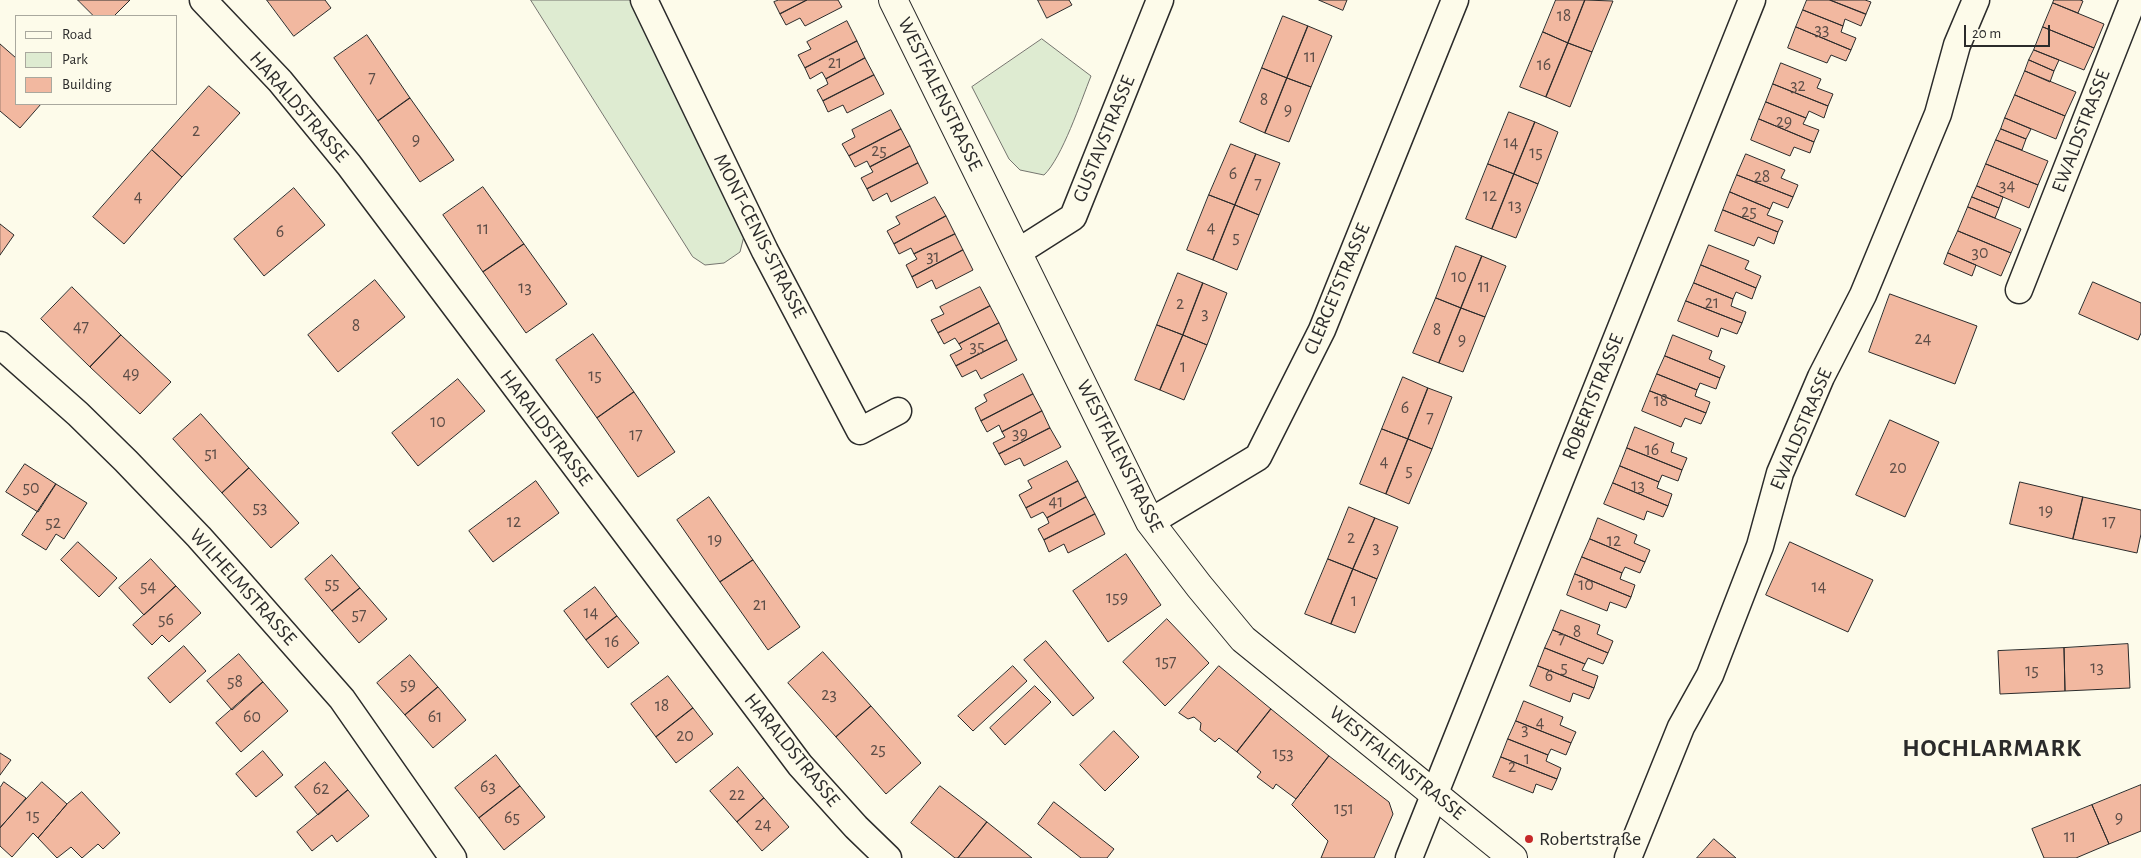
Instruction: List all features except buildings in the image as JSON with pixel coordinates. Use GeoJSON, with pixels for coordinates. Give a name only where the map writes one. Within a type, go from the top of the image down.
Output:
{"type":"FeatureCollection","features":[{"type":"Feature","properties":{"kind":"street","name":"HARALDSTRASSE"},"geometry":{"type":"LineString","coordinates":[[203,0],[280,81],[349,165],[794,757],[856,827],[888,858]]}},
{"type":"Feature","properties":{"kind":"street","name":"MONT-CENIS-STRASSE"},"geometry":{"type":"LineString","coordinates":[[644,0],[765,251],[860,431],[898,411]]}},
{"type":"Feature","properties":{"kind":"street","name":"WESTFALENSTRASSE"},"geometry":{"type":"LineString","coordinates":[[894,0],[1150,522],[1198,586],[1243,639],[1513,858]]}},
{"type":"Feature","properties":{"kind":"street","name":"GUSTAVSTRASSE"},"geometry":{"type":"LineString","coordinates":[[1018,252],[1074,216],[1160,0]]}},
{"type":"Feature","properties":{"kind":"street","name":"CLERGETSTRASSE"},"geometry":{"type":"LineString","coordinates":[[1150,522],[1258,456],[1322,330],[1455,0]]}},
{"type":"Feature","properties":{"kind":"street","name":"ROBERTSTRASSE"},"geometry":{"type":"LineString","coordinates":[[1409,858],[1752,0]]}},
{"type":"Feature","properties":{"kind":"street","name":"EWALDSTRASSE"},"geometry":{"type":"LineString","coordinates":[[1628,858],[1681,727],[1710,675],[1760,546],[1780,473],[1821,377],[1867,286],[1938,114],[1958,44],[1976,0]]}},
{"type":"Feature","properties":{"kind":"street","name":"EWALDSTRASSE"},"geometry":{"type":"LineString","coordinates":[[2019,290],[2133,0]]}},
{"type":"Feature","properties":{"kind":"street","name":"WILHELMSTRASSE"},"geometry":{"type":"LineString","coordinates":[[0,345],[78,414],[126,461],[228,570],[342,699],[453,858]]}},
{"type":"Feature","properties":{"kind":"green space"},"geometry":{"type":"Polygon","coordinates":[[[531,0],[630,0],[737,215],[744,236],[740,252],[724,263],[705,265],[693,257],[531,0]]]}},
{"type":"Feature","properties":{"kind":"green space"},"geometry":{"type":"Polygon","coordinates":[[[1042,39],[1091,76],[1058,156],[1044,175],[1020,170],[1009,159],[972,87],[1042,39]]]}},
{"type":"Feature","properties":{"kind":"place","name":"Robertstraße"},"geometry":{"type":"Point","coordinates":[1529,839]}},
{"type":"Feature","properties":{"kind":"district","name":"HOCHLARMARK"},"geometry":{"type":"Point","coordinates":[1992,748]}}]}
